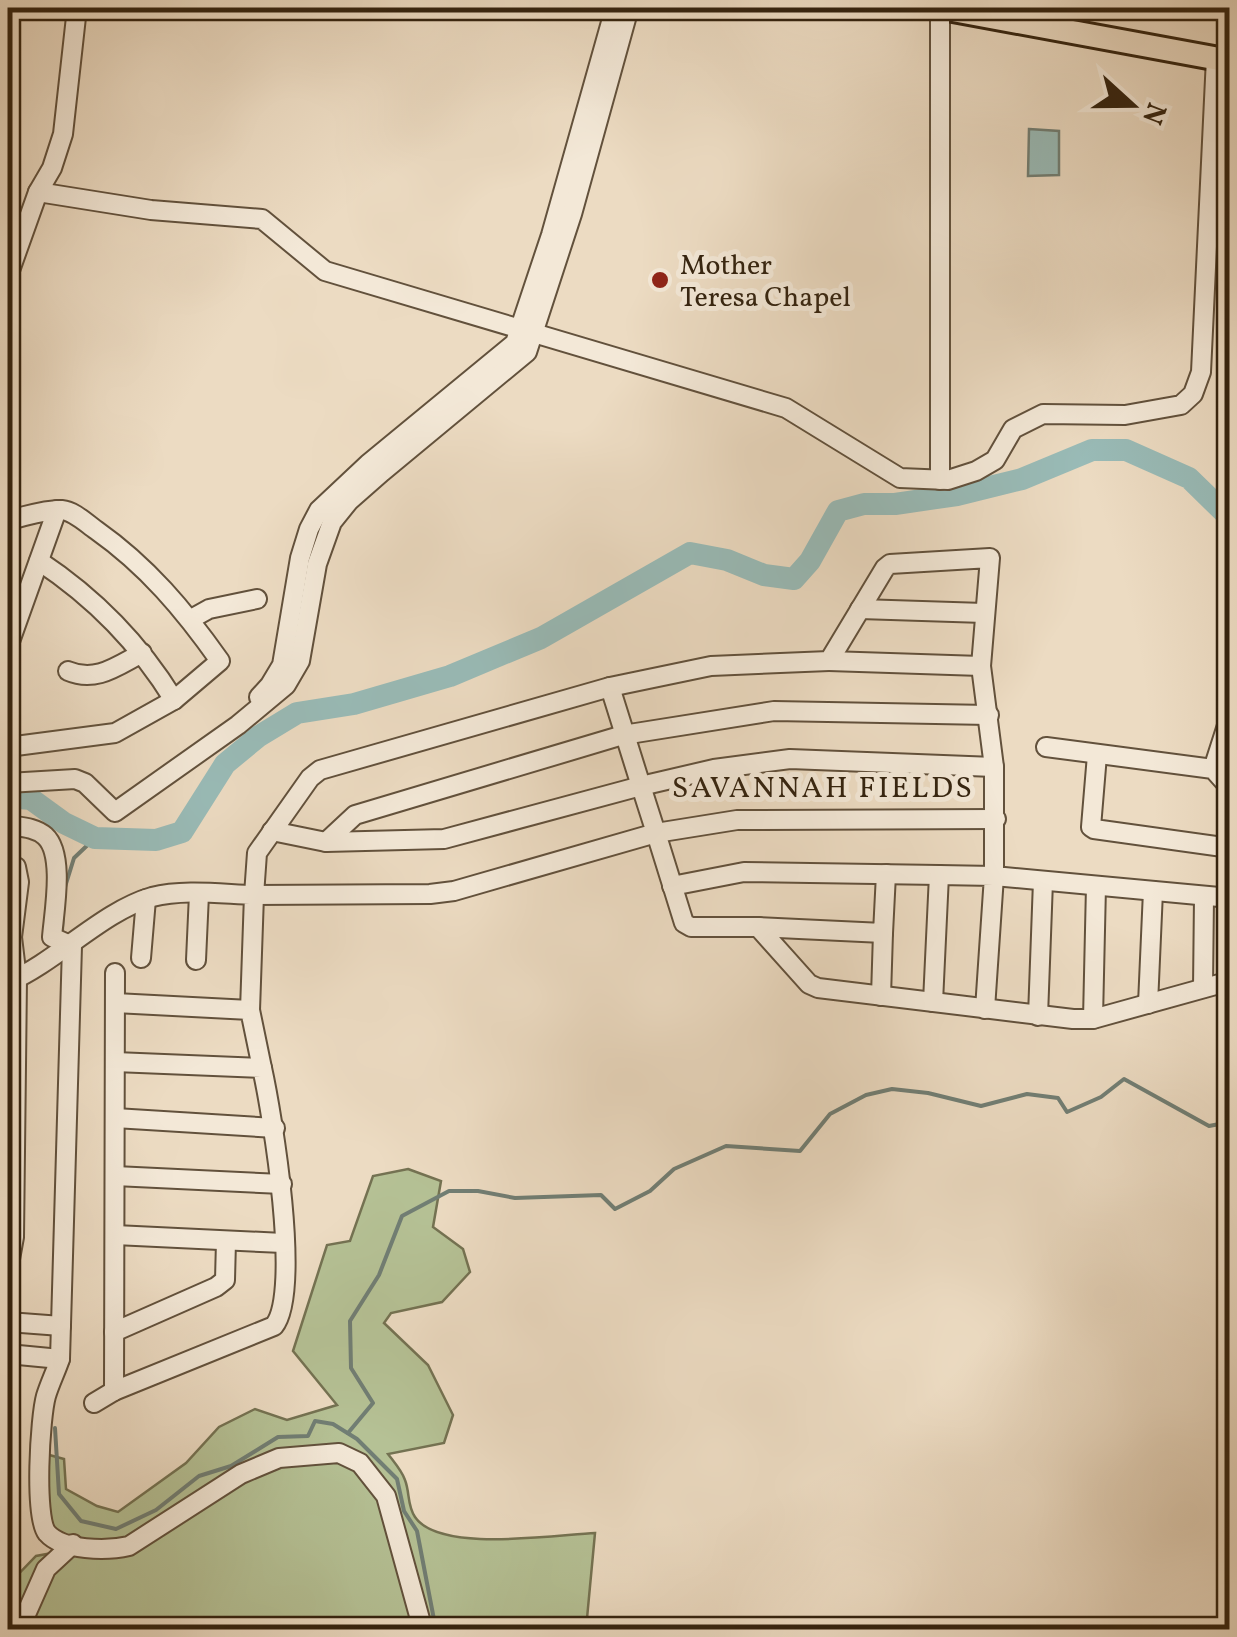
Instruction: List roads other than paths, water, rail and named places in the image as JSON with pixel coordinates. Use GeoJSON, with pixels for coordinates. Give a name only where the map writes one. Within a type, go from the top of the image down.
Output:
{"type":"FeatureCollection","features":[{"type":"Feature","properties":{"kind":"main road"},"geometry":{"type":"LineString","coordinates":[[941,8],[1223,60]]}},
{"type":"Feature","properties":{"kind":"street"},"geometry":{"type":"LineString","coordinates":[[8,276],[63,134],[78,8]]}},
{"type":"Feature","properties":{"kind":"street"},"geometry":{"type":"LineString","coordinates":[[526,332],[615,8]]}},
{"type":"Feature","properties":{"kind":"street"},"geometry":{"type":"LineString","coordinates":[[8,783],[76,779],[111,808],[265,692],[282,664],[300,558],[319,510],[526,332],[572,214],[629,8]]}},
{"type":"Feature","properties":{"kind":"street"},"geometry":{"type":"LineString","coordinates":[[940,480],[941,8]]}},
{"type":"Feature","properties":{"kind":"street"},"geometry":{"type":"LineString","coordinates":[[38,192],[152,210],[262,219],[325,271],[786,408],[900,478],[940,480],[976,471],[995,460],[1013,429],[1043,414],[1125,414],[1181,405],[1193,394],[1201,372],[1223,60]]}},
{"type":"Feature","properties":{"kind":"street"},"geometry":{"type":"LineString","coordinates":[[8,647],[58,510]]}},
{"type":"Feature","properties":{"kind":"street"},"geometry":{"type":"LineString","coordinates":[[8,520],[58,510],[75,515],[122,548],[159,582],[220,661],[174,700],[115,733],[8,747]]}},
{"type":"Feature","properties":{"kind":"street"},"geometry":{"type":"LineString","coordinates":[[829,661],[890,564],[990,558],[982,666],[996,819],[985,1009]]}},
{"type":"Feature","properties":{"kind":"street"},"geometry":{"type":"LineString","coordinates":[[39,562],[90,598],[142,653],[174,700]]}},
{"type":"Feature","properties":{"kind":"street"},"geometry":{"type":"LineString","coordinates":[[191,619],[209,610],[257,599]]}},
{"type":"Feature","properties":{"kind":"street"},"geometry":{"type":"LineString","coordinates":[[860,609],[984,613]]}},
{"type":"Feature","properties":{"kind":"street"},"geometry":{"type":"LineString","coordinates":[[68,671],[98,676],[142,653]]}},
{"type":"Feature","properties":{"kind":"street"},"geometry":{"type":"LineString","coordinates":[[94,1403],[114,1391],[274,1326],[282,1309],[282,1184],[275,1128],[250,1010],[254,895],[257,854],[310,778],[320,770],[610,687],[710,666],[829,661],[982,666]]}},
{"type":"Feature","properties":{"kind":"street"},"geometry":{"type":"LineString","coordinates":[[610,687],[684,923],[691,927],[883,933]]}},
{"type":"Feature","properties":{"kind":"street"},"geometry":{"type":"LineString","coordinates":[[326,842],[355,815],[623,736],[774,711],[989,715]]}},
{"type":"Feature","properties":{"kind":"street"},"geometry":{"type":"LineString","coordinates":[[1213,768],[1230,716]]}},
{"type":"Feature","properties":{"kind":"street"},"geometry":{"type":"LineString","coordinates":[[1046,747],[1213,768],[1230,788]]}},
{"type":"Feature","properties":{"kind":"street"},"geometry":{"type":"LineString","coordinates":[[1097,755],[1091,826],[1094,829],[1230,848]]}},
{"type":"Feature","properties":{"kind":"street"},"geometry":{"type":"LineString","coordinates":[[272,830],[326,842],[444,840],[714,768],[790,759],[994,767]]}},
{"type":"Feature","properties":{"kind":"street"},"geometry":{"type":"LineString","coordinates":[[12,981],[126,908],[146,899],[174,894],[430,894],[454,891],[656,834],[738,820],[996,819]]}},
{"type":"Feature","properties":{"kind":"street"},"geometry":{"type":"LineString","coordinates":[[8,825],[43,834],[53,846],[57,861],[52,938],[72,946]]}},
{"type":"Feature","properties":{"kind":"street"},"geometry":{"type":"LineString","coordinates":[[8,864],[16,866],[19,876],[12,937],[14,1237],[8,1270]]}},
{"type":"Feature","properties":{"kind":"street"},"geometry":{"type":"LineString","coordinates":[[672,886],[744,872],[994,876],[1230,898]]}},
{"type":"Feature","properties":{"kind":"street"},"geometry":{"type":"LineString","coordinates":[[881,996],[886,874]]}},
{"type":"Feature","properties":{"kind":"street"},"geometry":{"type":"LineString","coordinates":[[934,1002],[939,875]]}},
{"type":"Feature","properties":{"kind":"street"},"geometry":{"type":"LineString","coordinates":[[1038,1016],[1043,881]]}},
{"type":"Feature","properties":{"kind":"street"},"geometry":{"type":"LineString","coordinates":[[1092,1019],[1096,886]]}},
{"type":"Feature","properties":{"kind":"street"},"geometry":{"type":"LineString","coordinates":[[1148,1004],[1152,891]]}},
{"type":"Feature","properties":{"kind":"street"},"geometry":{"type":"LineString","coordinates":[[196,960],[199,894]]}},
{"type":"Feature","properties":{"kind":"street"},"geometry":{"type":"LineString","coordinates":[[1203,988],[1204,897]]}},
{"type":"Feature","properties":{"kind":"street"},"geometry":{"type":"LineString","coordinates":[[140,958],[146,899]]}},
{"type":"Feature","properties":{"kind":"street"},"geometry":{"type":"LineString","coordinates":[[758,927],[809,984],[818,988],[1038,1016],[1092,1019],[1230,981]]}},
{"type":"Feature","properties":{"kind":"street"},"geometry":{"type":"LineString","coordinates":[[72,946],[60,1359],[45,1398],[38,1504],[45,1530],[55,1540],[73,1544],[107,1549],[129,1546],[240,1474],[279,1458],[339,1453],[360,1463],[386,1496],[423,1630]]}},
{"type":"Feature","properties":{"kind":"street"},"geometry":{"type":"LineString","coordinates":[[114,1391],[115,973]]}},
{"type":"Feature","properties":{"kind":"street"},"geometry":{"type":"LineString","coordinates":[[115,1004],[250,1010]]}},
{"type":"Feature","properties":{"kind":"street"},"geometry":{"type":"LineString","coordinates":[[115,1062],[262,1068]]}},
{"type":"Feature","properties":{"kind":"street"},"geometry":{"type":"LineString","coordinates":[[115,1118],[275,1128]]}},
{"type":"Feature","properties":{"kind":"street"},"geometry":{"type":"LineString","coordinates":[[115,1176],[282,1184]]}},
{"type":"Feature","properties":{"kind":"street"},"geometry":{"type":"LineString","coordinates":[[115,1235],[283,1244]]}},
{"type":"Feature","properties":{"kind":"street"},"geometry":{"type":"LineString","coordinates":[[114,1332],[226,1280],[226,1241]]}},
{"type":"Feature","properties":{"kind":"street"},"geometry":{"type":"LineString","coordinates":[[8,1322],[61,1326]]}},
{"type":"Feature","properties":{"kind":"street"},"geometry":{"type":"LineString","coordinates":[[8,1354],[60,1359]]}},
{"type":"Feature","properties":{"kind":"street"},"geometry":{"type":"LineString","coordinates":[[19,1630],[46,1570],[73,1544]]}},
{"type":"Feature","properties":{"kind":"water"},"geometry":{"type":"Polygon","coordinates":[[[1029,129],[1059,131],[1059,175],[1028,176],[1029,129]]]}},
{"type":"Feature","properties":{"kind":"waterway"},"geometry":{"type":"LineString","coordinates":[[8,797],[31,799],[64,823],[95,838],[156,840],[182,832],[225,764],[259,736],[297,713],[354,704],[450,676],[541,638],[690,553],[727,560],[764,575],[794,579],[810,561],[838,511],[864,504],[957,495],[1022,479],[1092,450],[1126,450],[1189,478],[1230,518]]}},
{"type":"Feature","properties":{"kind":"waterway"},"geometry":{"type":"LineString","coordinates":[[65,887],[74,858],[95,838]]}},
{"type":"Feature","properties":{"kind":"waterway"},"geometry":{"type":"LineString","coordinates":[[62,931],[63,912]]}},
{"type":"Feature","properties":{"kind":"waterway"},"geometry":{"type":"LineString","coordinates":[[348,1433],[373,1403],[351,1368],[350,1321],[379,1275],[402,1216],[449,1191],[478,1191],[515,1198],[601,1195],[615,1209],[650,1191],[674,1169],[726,1146],[800,1151],[830,1114],[866,1095],[892,1089],[981,1106],[1027,1094],[1058,1098],[1067,1112],[1101,1097],[1124,1079],[1209,1126],[1230,1122]]}},
{"type":"Feature","properties":{"kind":"waterway"},"geometry":{"type":"LineString","coordinates":[[55,1428],[59,1494],[81,1521],[116,1529],[156,1510],[199,1476],[231,1466],[278,1437],[308,1436],[315,1421],[333,1424],[357,1439],[397,1479],[404,1511],[417,1531],[436,1630]]}},
{"type":"Feature","properties":{"kind":"place","name":"Mother Teresa Chapel"},"geometry":{"type":"Point","coordinates":[660,280]}},
{"type":"Feature","properties":{"kind":"district","name":"SAVANNAH FIELDS"},"geometry":{"type":"Point","coordinates":[823,787]}}]}
